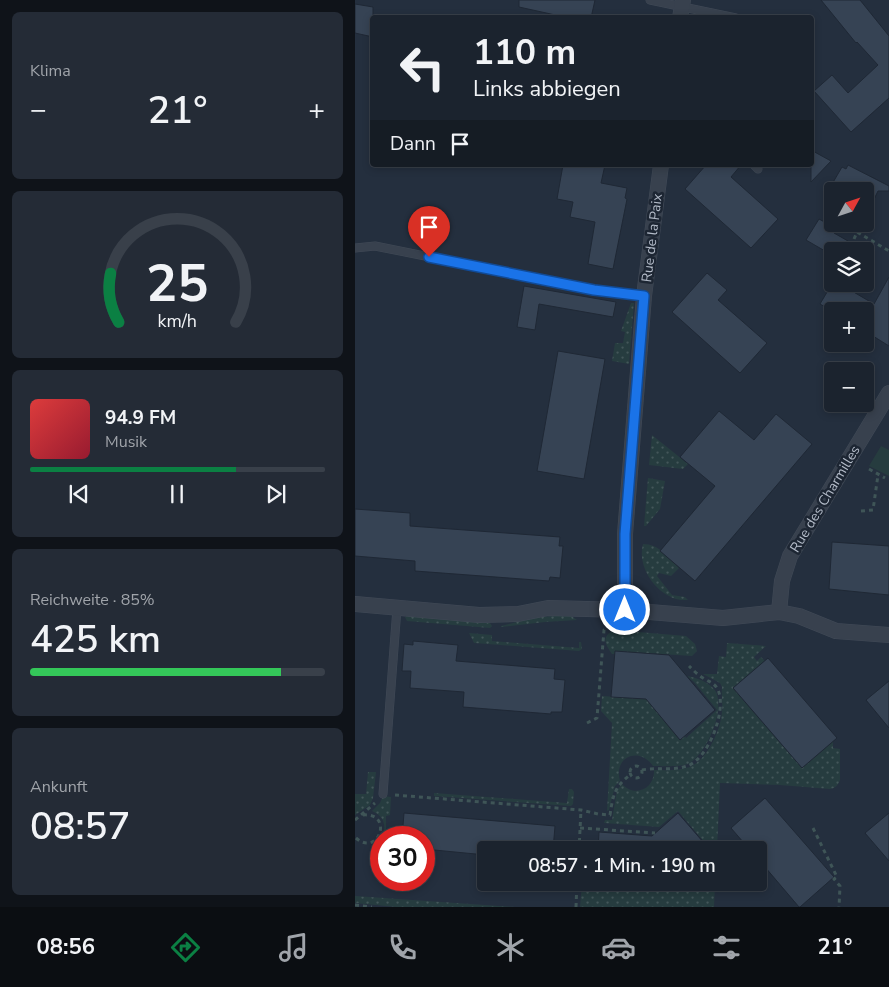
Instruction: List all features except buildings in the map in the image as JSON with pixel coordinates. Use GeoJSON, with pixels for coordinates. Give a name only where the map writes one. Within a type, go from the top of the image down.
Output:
{"type":"FeatureCollection","features":[{"type":"Feature","properties":{"kind":"street","name":"Rue de la Paix"},"geometry":{"type":"LineString","coordinates":[[625,610],[625,534],[644,296],[661,167]]}},
{"type":"Feature","properties":{"kind":"street","name":"Rue des Charmilles"},"geometry":{"type":"LineString","coordinates":[[779,612],[782,581],[790,556],[889,393]]}},
{"type":"Feature","properties":{"kind":"street"},"geometry":{"type":"LineString","coordinates":[[355,604],[479,615],[518,614],[548,608],[625,610],[723,618],[779,612],[799,616],[836,631],[889,635]]}},
{"type":"Feature","properties":{"kind":"lane"},"geometry":{"type":"LineString","coordinates":[[650,0],[682,8],[732,15]]}},
{"type":"Feature","properties":{"kind":"lane"},"geometry":{"type":"LineString","coordinates":[[355,248],[375,246],[594,290],[644,296]]}},
{"type":"Feature","properties":{"kind":"lane"},"geometry":{"type":"LineString","coordinates":[[383,794],[397,608]]}},
{"type":"Feature","properties":{"kind":"path"},"geometry":{"type":"LineString","coordinates":[[854,239],[857,232],[889,251]]}},
{"type":"Feature","properties":{"kind":"path"},"geometry":{"type":"LineString","coordinates":[[869,469],[885,478]]}},
{"type":"Feature","properties":{"kind":"path"},"geometry":{"type":"LineString","coordinates":[[861,512],[873,510],[878,475]]}},
{"type":"Feature","properties":{"kind":"path"},"geometry":{"type":"LineString","coordinates":[[587,723],[597,718],[603,630],[609,626]]}},
{"type":"Feature","properties":{"kind":"path"},"geometry":{"type":"LineString","coordinates":[[355,820],[383,794],[581,810],[610,815],[613,795],[617,786],[630,775],[630,769],[633,766],[639,767],[642,770],[690,766],[699,758],[712,738],[720,714],[719,690],[689,666]]}},
{"type":"Feature","properties":{"kind":"path"},"geometry":{"type":"LineString","coordinates":[[630,775],[635,779],[639,778],[642,770]]}},
{"type":"Feature","properties":{"kind":"path"},"geometry":{"type":"LineString","coordinates":[[579,841],[581,810]]}},
{"type":"Feature","properties":{"kind":"path"},"geometry":{"type":"LineString","coordinates":[[355,837],[361,842],[369,842],[377,838],[381,830],[379,821],[375,817],[362,815]]}},
{"type":"Feature","properties":{"kind":"path"},"geometry":{"type":"LineString","coordinates":[[580,828],[655,833]]}},
{"type":"Feature","properties":{"kind":"path"},"geometry":{"type":"LineString","coordinates":[[813,828],[837,877],[834,879],[841,886],[839,907]]}},
{"type":"Feature","properties":{"kind":"path"},"geometry":{"type":"LineString","coordinates":[[355,837],[355,842]]}},
{"type":"Feature","properties":{"kind":"path"},"geometry":{"type":"LineString","coordinates":[[576,907],[577,891]]}},
{"type":"Feature","properties":{"kind":"path"},"geometry":{"type":"LineString","coordinates":[[355,905],[372,907]]}},
{"type":"Feature","properties":{"kind":"green space"},"geometry":{"type":"Polygon","coordinates":[[[631,303],[634,303],[629,364],[612,361],[615,343],[623,343],[625,332],[621,331],[631,303]]]}},
{"type":"Feature","properties":{"kind":"green space"},"geometry":{"type":"Polygon","coordinates":[[[652,435],[688,464],[683,469],[649,465],[652,435]]]}},
{"type":"Feature","properties":{"kind":"green space"},"geometry":{"type":"Polygon","coordinates":[[[881,446],[889,450],[889,476],[869,466],[881,446]]]}},
{"type":"Feature","properties":{"kind":"green space"},"geometry":{"type":"Polygon","coordinates":[[[648,478],[665,481],[660,509],[644,526],[648,478]]]}},
{"type":"Feature","properties":{"kind":"green space"},"geometry":{"type":"Polygon","coordinates":[[[643,544],[659,549],[679,568],[671,576],[659,573],[657,576],[672,595],[685,597],[688,600],[668,596],[654,584],[645,569],[642,552],[643,544]]]}},
{"type":"Feature","properties":{"kind":"green space"},"geometry":{"type":"Polygon","coordinates":[[[571,616],[577,620],[501,627],[533,618],[571,616]]]}},
{"type":"Feature","properties":{"kind":"green space"},"geometry":{"type":"Polygon","coordinates":[[[405,617],[490,623],[492,626],[490,628],[407,621],[405,617]]]}},
{"type":"Feature","properties":{"kind":"green space"},"geometry":{"type":"Polygon","coordinates":[[[614,630],[686,636],[695,644],[697,651],[692,656],[615,651],[615,654],[612,654],[605,641],[607,635],[614,630]]]}},
{"type":"Feature","properties":{"kind":"green space"},"geometry":{"type":"Polygon","coordinates":[[[469,633],[492,635],[492,641],[579,648],[579,642],[581,642],[582,649],[579,651],[474,643],[469,633]]]}},
{"type":"Feature","properties":{"kind":"green space"},"geometry":{"type":"Polygon","coordinates":[[[727,643],[766,646],[754,657],[757,661],[761,657],[765,661],[733,688],[802,768],[833,741],[833,748],[840,749],[840,780],[838,785],[830,789],[720,783],[717,841],[703,841],[678,811],[659,827],[604,823],[605,820],[612,820],[617,790],[622,784],[627,788],[638,791],[648,786],[653,777],[654,770],[686,768],[700,760],[706,753],[721,719],[722,687],[720,683],[703,674],[717,674],[719,656],[726,657],[727,643]]]}},
{"type":"Feature","properties":{"kind":"green space"},"geometry":{"type":"Polygon","coordinates":[[[687,676],[708,684],[714,689],[718,697],[717,718],[708,741],[695,759],[685,765],[653,766],[647,760],[635,756],[624,760],[620,766],[620,781],[615,786],[609,810],[607,811],[612,723],[601,711],[602,696],[646,699],[680,740],[685,736],[686,738],[717,710],[687,676]]]}},
{"type":"Feature","properties":{"kind":"green space"},"geometry":{"type":"Polygon","coordinates":[[[368,772],[376,772],[373,798],[370,805],[355,815],[355,794],[366,794],[368,772]]]}},
{"type":"Feature","properties":{"kind":"green space"},"geometry":{"type":"Polygon","coordinates":[[[569,789],[572,789],[574,792],[573,804],[571,806],[434,796],[434,793],[567,803],[569,789]]]}},
{"type":"Feature","properties":{"kind":"green space"},"geometry":{"type":"Polygon","coordinates":[[[383,796],[391,797],[390,815],[386,816],[386,826],[384,826],[382,819],[372,811],[380,803],[383,796]]]}},
{"type":"Feature","properties":{"kind":"green space"},"geometry":{"type":"Polygon","coordinates":[[[581,891],[715,891],[714,907],[580,907],[581,891]]]}},
{"type":"Feature","properties":{"kind":"green space"},"geometry":{"type":"Polygon","coordinates":[[[355,896],[515,907],[396,907],[355,903],[355,896]]]}},
{"type":"Feature","properties":{"kind":"route"},"geometry":{"type":"LineString","coordinates":[[429,257],[594,290],[644,296],[625,534],[625,610]]}}]}
